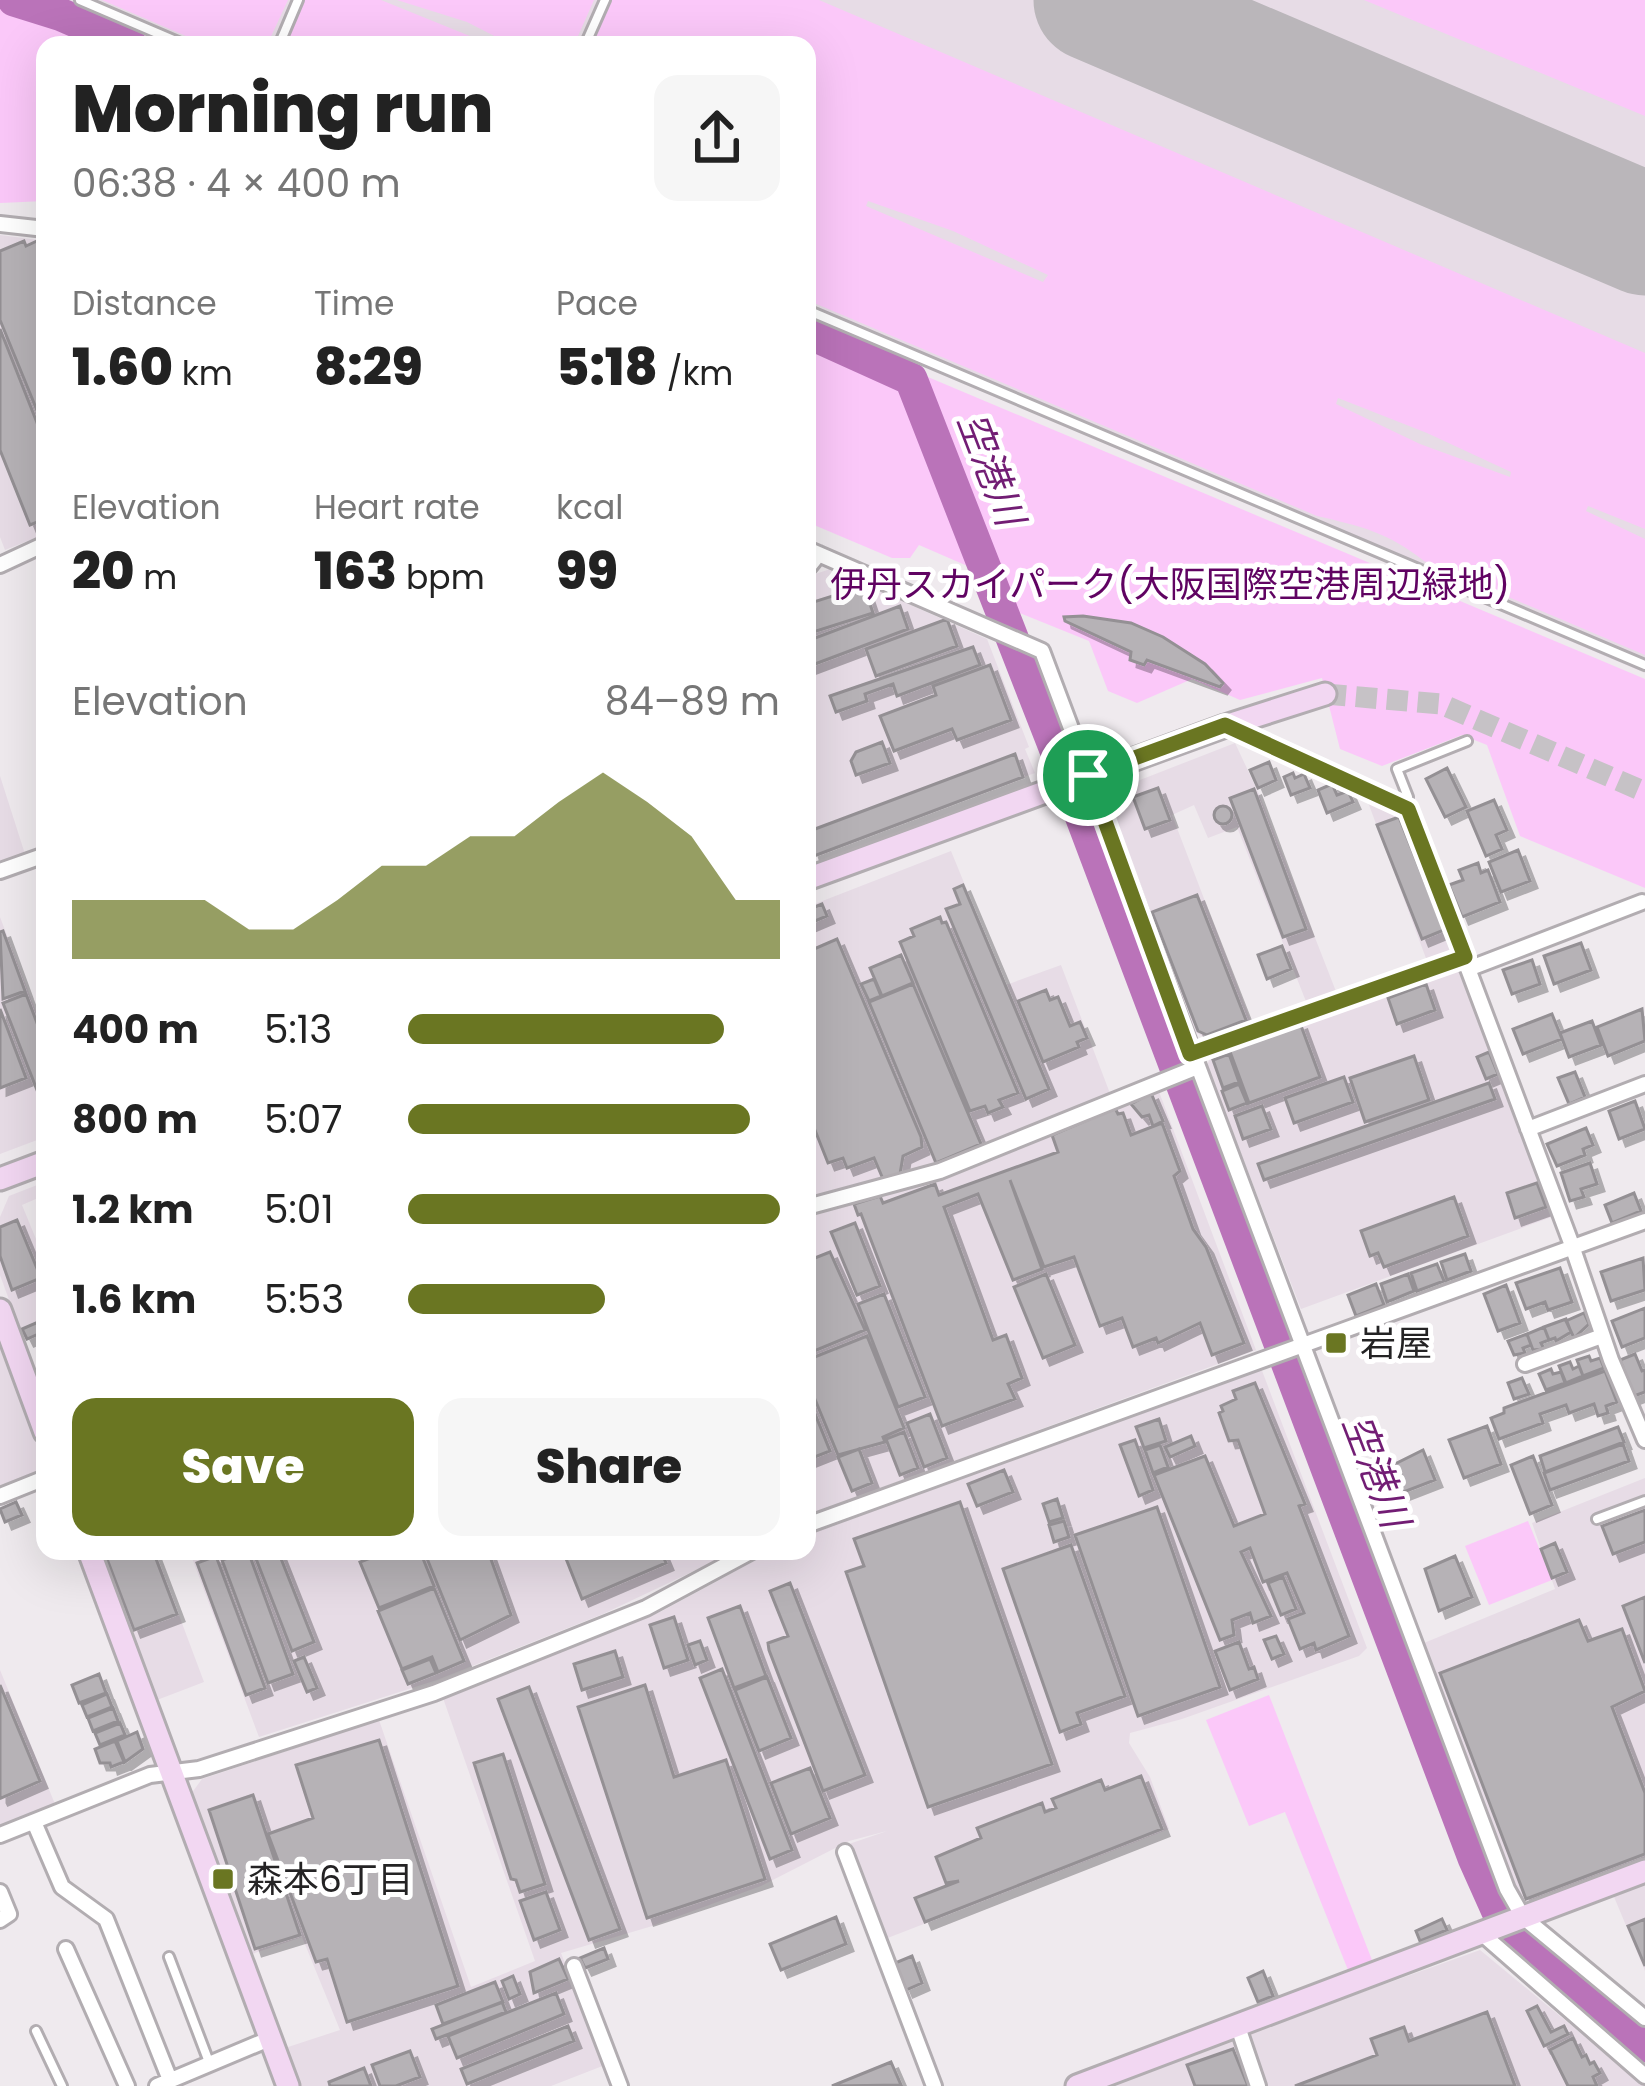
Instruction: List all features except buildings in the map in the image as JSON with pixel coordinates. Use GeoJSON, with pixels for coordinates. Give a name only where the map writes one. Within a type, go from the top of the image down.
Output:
{"type":"FeatureCollection","features":[{"type":"Feature","properties":{"kind":"street"},"geometry":{"type":"LineString","coordinates":[[0,224],[36,228]]}},
{"type":"Feature","properties":{"kind":"street"},"geometry":{"type":"LineString","coordinates":[[1,561],[36,547]]}},
{"type":"Feature","properties":{"kind":"street"},"geometry":{"type":"LineString","coordinates":[[816,553],[1042,651],[1296,1347],[1481,1829],[1502,1925],[1645,2075]]}},
{"type":"Feature","properties":{"kind":"street"},"geometry":{"type":"LineString","coordinates":[[816,876],[1225,725],[1325,694]]}},
{"type":"Feature","properties":{"kind":"street"},"geometry":{"type":"LineString","coordinates":[[1225,725],[1408,809],[1602,1336],[1645,1440]]}},
{"type":"Feature","properties":{"kind":"street"},"geometry":{"type":"LineString","coordinates":[[0,871],[36,858]]}},
{"type":"Feature","properties":{"kind":"street"},"geometry":{"type":"LineString","coordinates":[[816,1205],[940,1171],[1161,1081],[1191,1064],[1642,902]]}},
{"type":"Feature","properties":{"kind":"street"},"geometry":{"type":"LineString","coordinates":[[1528,1129],[1645,1084]]}},
{"type":"Feature","properties":{"kind":"street"},"geometry":{"type":"LineString","coordinates":[[0,1179],[36,1165]]}},
{"type":"Feature","properties":{"kind":"street"},"geometry":{"type":"LineString","coordinates":[[816,1522],[1645,1221]]}},
{"type":"Feature","properties":{"kind":"street"},"geometry":{"type":"LineString","coordinates":[[0,1310],[36,1408]]}},
{"type":"Feature","properties":{"kind":"street"},"geometry":{"type":"LineString","coordinates":[[1525,1364],[1602,1336]]}},
{"type":"Feature","properties":{"kind":"street"},"geometry":{"type":"LineString","coordinates":[[0,1496],[36,1482]]}},
{"type":"Feature","properties":{"kind":"street"},"geometry":{"type":"LineString","coordinates":[[92,1560],[288,2086]]}},
{"type":"Feature","properties":{"kind":"street"},"geometry":{"type":"LineString","coordinates":[[0,1835],[150,1775],[171,1775],[434,1693],[646,1608],[735,1560]]}},
{"type":"Feature","properties":{"kind":"street"},"geometry":{"type":"LineString","coordinates":[[34,1822],[62,1887],[106,1919],[164,2083],[269,2039]]}},
{"type":"Feature","properties":{"kind":"street"},"geometry":{"type":"LineString","coordinates":[[845,1852],[934,2086]]}},
{"type":"Feature","properties":{"kind":"street"},"geometry":{"type":"LineString","coordinates":[[1077,2086],[1645,1871]]}},
{"type":"Feature","properties":{"kind":"street"},"geometry":{"type":"LineString","coordinates":[[0,1892],[8,1914],[0,1919]]}},
{"type":"Feature","properties":{"kind":"street"},"geometry":{"type":"LineString","coordinates":[[1502,1925],[1645,2018]]}},
{"type":"Feature","properties":{"kind":"street"},"geometry":{"type":"LineString","coordinates":[[66,1959],[96,2035],[127,2086]]}},
{"type":"Feature","properties":{"kind":"street"},"geometry":{"type":"LineString","coordinates":[[574,1966],[620,2086]]}},
{"type":"Feature","properties":{"kind":"street"},"geometry":{"type":"LineString","coordinates":[[1237,2024],[1258,2086]]}},
{"type":"Feature","properties":{"kind":"lane"},"geometry":{"type":"LineString","coordinates":[[80,0],[164,36]]}},
{"type":"Feature","properties":{"kind":"lane"},"geometry":{"type":"LineString","coordinates":[[283,36],[298,0]]}},
{"type":"Feature","properties":{"kind":"lane"},"geometry":{"type":"LineString","coordinates":[[589,36],[605,0]]}},
{"type":"Feature","properties":{"kind":"lane"},"geometry":{"type":"LineString","coordinates":[[816,314],[1645,665]]}},
{"type":"Feature","properties":{"kind":"lane"},"geometry":{"type":"LineString","coordinates":[[1404,807],[1408,797],[1397,769],[1467,741]]}},
{"type":"Feature","properties":{"kind":"lane"},"geometry":{"type":"LineString","coordinates":[[1597,1519],[1645,1501]]}},
{"type":"Feature","properties":{"kind":"lane"},"geometry":{"type":"LineString","coordinates":[[169,1957],[210,2064]]}},
{"type":"Feature","properties":{"kind":"lane"},"geometry":{"type":"LineString","coordinates":[[37,2031],[62,2086]]}},
{"type":"Feature","properties":{"kind":"shaded area"},"geometry":{"type":"Polygon","coordinates":[[[45,0],[1645,0],[1645,673],[816,320],[816,36],[131,36],[45,0]]]}},
{"type":"Feature","properties":{"kind":"shaded area"},"geometry":{"type":"Polygon","coordinates":[[[0,235],[36,240],[36,538],[5,550],[0,537],[0,235]]]}},
{"type":"Feature","properties":{"kind":"shaded area"},"geometry":{"type":"Polygon","coordinates":[[[830,569],[987,639],[1035,773],[816,852],[816,574],[830,569]]]}},
{"type":"Feature","properties":{"kind":"shaded area"},"geometry":{"type":"Polygon","coordinates":[[[1235,743],[1337,994],[1307,1004],[1237,827],[1208,838],[1194,805],[1172,815],[1252,1024],[1208,1039],[1195,1032],[1104,794],[1235,743]]]}},
{"type":"Feature","properties":{"kind":"shaded area"},"geometry":{"type":"Polygon","coordinates":[[[0,776],[25,854],[0,863],[0,776]]]}},
{"type":"Feature","properties":{"kind":"shaded area"},"geometry":{"type":"Polygon","coordinates":[[[1366,797],[1406,815],[1454,941],[1448,953],[1427,961],[1366,797]]]}},
{"type":"Feature","properties":{"kind":"shaded area"},"geometry":{"type":"Polygon","coordinates":[[[951,851],[1006,985],[1061,965],[1111,1096],[948,1162],[816,1199],[816,904],[951,851]]]}},
{"type":"Feature","properties":{"kind":"shaded area"},"geometry":{"type":"Polygon","coordinates":[[[0,917],[36,1011],[36,1140],[0,1154],[0,917]]]}},
{"type":"Feature","properties":{"kind":"shaded area"},"geometry":{"type":"Polygon","coordinates":[[[1452,967],[1468,976],[1557,1215],[1301,1309],[1207,1065],[1213,1052],[1452,967]]]}},
{"type":"Feature","properties":{"kind":"shaded area"},"geometry":{"type":"Polygon","coordinates":[[[1158,1089],[1256,1350],[816,1512],[816,1212],[940,1178],[1158,1089]]]}},
{"type":"Feature","properties":{"kind":"shaded area"},"geometry":{"type":"Polygon","coordinates":[[[36,1186],[36,1199],[22,1205],[36,1239],[36,1336],[24,1341],[0,1275],[0,1217],[9,1196],[36,1186]]]}},
{"type":"Feature","properties":{"kind":"shaded area"},"geometry":{"type":"Polygon","coordinates":[[[0,1330],[36,1428],[36,1477],[0,1491],[0,1330]]]}},
{"type":"Feature","properties":{"kind":"shaded area"},"geometry":{"type":"Polygon","coordinates":[[[1261,1368],[1367,1648],[1359,1656],[1130,1733],[1129,1743],[1150,1777],[1169,1829],[885,1939],[849,1844],[887,1831],[849,1841],[761,1886],[561,1953],[605,2065],[551,2086],[300,2086],[285,2048],[340,2030],[302,1937],[252,1954],[191,1794],[202,1779],[379,1720],[471,1987],[535,1961],[443,1698],[662,1611],[756,1560],[816,1560],[816,1531],[1261,1368]]]}},
{"type":"Feature","properties":{"kind":"shaded area"},"geometry":{"type":"Polygon","coordinates":[[[1645,1478],[1645,1861],[1531,1903],[1520,1897],[1485,1820],[1419,1645],[1555,1589],[1532,1523],[1645,1478]]]}},
{"type":"Feature","properties":{"kind":"shaded area"},"geometry":{"type":"Polygon","coordinates":[[[104,1560],[158,1560],[204,1682],[157,1700],[104,1560]]]}},
{"type":"Feature","properties":{"kind":"shaded area"},"geometry":{"type":"Polygon","coordinates":[[[193,1560],[717,1560],[603,1614],[437,1680],[259,1737],[193,1560]]]}},
{"type":"Feature","properties":{"kind":"shaded area"},"geometry":{"type":"Polygon","coordinates":[[[0,1670],[55,1804],[0,1826],[0,1670]]]}},
{"type":"Feature","properties":{"kind":"shaded area"},"geometry":{"type":"Polygon","coordinates":[[[1645,1880],[1645,1971],[1612,1892],[1645,1880]]]}},
{"type":"Feature","properties":{"kind":"shaded area"},"geometry":{"type":"Polygon","coordinates":[[[1480,1950],[1645,2086],[1264,2086],[1248,2033],[1480,1950]]]}},
{"type":"Feature","properties":{"kind":"shaded area"},"geometry":{"type":"Polygon","coordinates":[[[1233,2036],[1250,2086],[1106,2086],[1233,2036]]]}},
{"type":"Feature","properties":{"kind":"green space"},"geometry":{"type":"Polygon","coordinates":[[[102,0],[288,0],[271,36],[186,36],[102,0]]]}},
{"type":"Feature","properties":{"kind":"green space"},"geometry":{"type":"Polygon","coordinates":[[[303,0],[381,0],[470,36],[287,36],[303,0]]]}},
{"type":"Feature","properties":{"kind":"green space"},"geometry":{"type":"Polygon","coordinates":[[[397,0],[594,0],[578,36],[494,36],[467,22],[397,0]]]}},
{"type":"Feature","properties":{"kind":"green space"},"geometry":{"type":"Polygon","coordinates":[[[610,0],[819,0],[1645,353],[1645,529],[1588,506],[1586,511],[1645,539],[1645,655],[1424,561],[1386,537],[1317,516],[816,304],[816,36],[594,36],[610,0]],[[868,201],[866,206],[1043,282],[1048,275],[953,231],[868,201]],[[1338,398],[1336,404],[1420,444],[1510,477],[1511,472],[1338,398]]]}},
{"type":"Feature","properties":{"kind":"green space"},"geometry":{"type":"Polygon","coordinates":[[[1364,0],[1645,0],[1645,116],[1364,0]]]}},
{"type":"Feature","properties":{"kind":"green space"},"geometry":{"type":"Polygon","coordinates":[[[0,3],[88,36],[36,36],[36,201],[0,203],[0,3]]]}},
{"type":"Feature","properties":{"kind":"green space","name":"伊丹スカイパーク(大阪国際空港周辺緑地)"},"geometry":{"type":"Polygon","coordinates":[[[816,330],[1645,679],[1645,888],[1520,836],[1487,745],[1462,735],[1382,766],[1340,749],[1322,678],[1240,700],[1192,679],[1137,703],[1108,691],[1089,641],[985,599],[972,568],[919,545],[910,558],[892,558],[816,526],[816,330]]]}},
{"type":"Feature","properties":{"kind":"green space"},"geometry":{"type":"Polygon","coordinates":[[[1528,1521],[1552,1580],[1489,1605],[1465,1546],[1528,1521]]]}},
{"type":"Feature","properties":{"kind":"green space"},"geometry":{"type":"Polygon","coordinates":[[[1269,1695],[1372,1960],[1348,1970],[1285,1812],[1249,1826],[1206,1720],[1269,1695]]]}},
{"type":"Feature","properties":{"kind":"waterway","name":"空港川"},"geometry":{"type":"LineString","coordinates":[[14,0],[110,36]]}},
{"type":"Feature","properties":{"kind":"waterway","name":"空港川"},"geometry":{"type":"LineString","coordinates":[[816,336],[911,379],[1061,763]]}},
{"type":"Feature","properties":{"kind":"waterway","name":"空港川"},"geometry":{"type":"LineString","coordinates":[[1077,805],[1474,1858],[1508,1934],[1645,2046]]}},
{"type":"Feature","properties":{"kind":"taxiway"},"geometry":{"type":"LineString","coordinates":[[1113,0],[1200,44]]}},
{"type":"Feature","properties":{"kind":"runway"},"geometry":{"type":"LineString","coordinates":[[1095,0],[1645,234]]}},
{"type":"Feature","properties":{"kind":"tunnel"},"geometry":{"type":"LineString","coordinates":[[1325,694],[1441,704],[1645,792]]}},
{"type":"Feature","properties":{"kind":"place","name":"岩屋"},"geometry":{"type":"Point","coordinates":[1336,1343]}},
{"type":"Feature","properties":{"kind":"place","name":"森本6丁目"},"geometry":{"type":"Point","coordinates":[223,1879]}},
{"type":"Feature","properties":{"kind":"route"},"geometry":{"type":"LineString","coordinates":[[1225,725],[1404,807],[1465,957],[1190,1054],[1088,775],[1225,725]]}}]}
